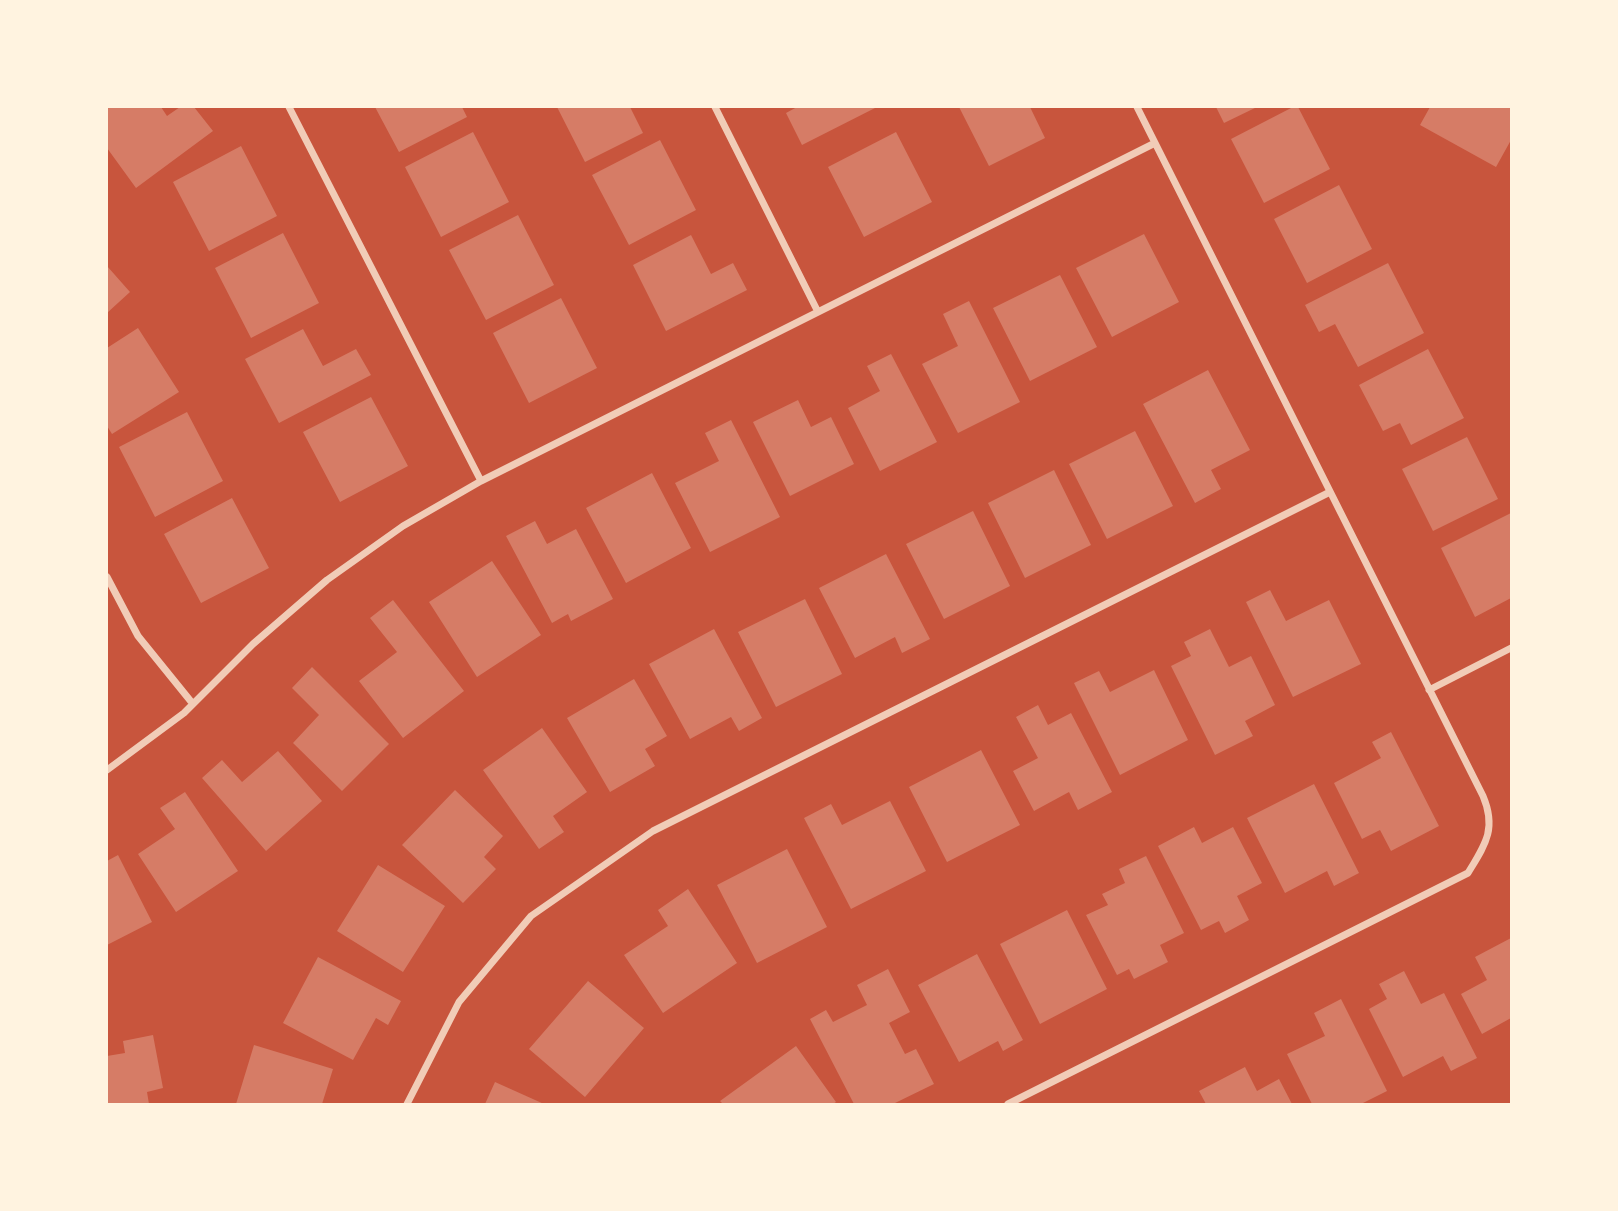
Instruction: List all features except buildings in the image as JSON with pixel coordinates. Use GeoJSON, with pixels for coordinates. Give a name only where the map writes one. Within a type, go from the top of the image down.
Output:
{"type":"FeatureCollection","features":[{"type":"Feature","properties":{"kind":"street"},"geometry":{"type":"LineString","coordinates":[[289,107],[481,481]]}},
{"type":"Feature","properties":{"kind":"street"},"geometry":{"type":"LineString","coordinates":[[715,107],[818,312]]}},
{"type":"Feature","properties":{"kind":"street"},"geometry":{"type":"LineString","coordinates":[[1008,1104],[1468,873],[1488,839],[1490,822],[1487,804],[1137,107]]}},
{"type":"Feature","properties":{"kind":"street"},"geometry":{"type":"LineString","coordinates":[[107,770],[193,704],[253,644],[327,580],[403,526],[481,481],[1155,143]]}},
{"type":"Feature","properties":{"kind":"street"},"geometry":{"type":"LineString","coordinates":[[407,1104],[459,1002],[531,916],[653,831],[1330,492]]}},
{"type":"Feature","properties":{"kind":"street"},"geometry":{"type":"LineString","coordinates":[[107,577],[138,636],[193,704]]}},
{"type":"Feature","properties":{"kind":"street"},"geometry":{"type":"LineString","coordinates":[[1429,690],[1511,648]]}}]}
